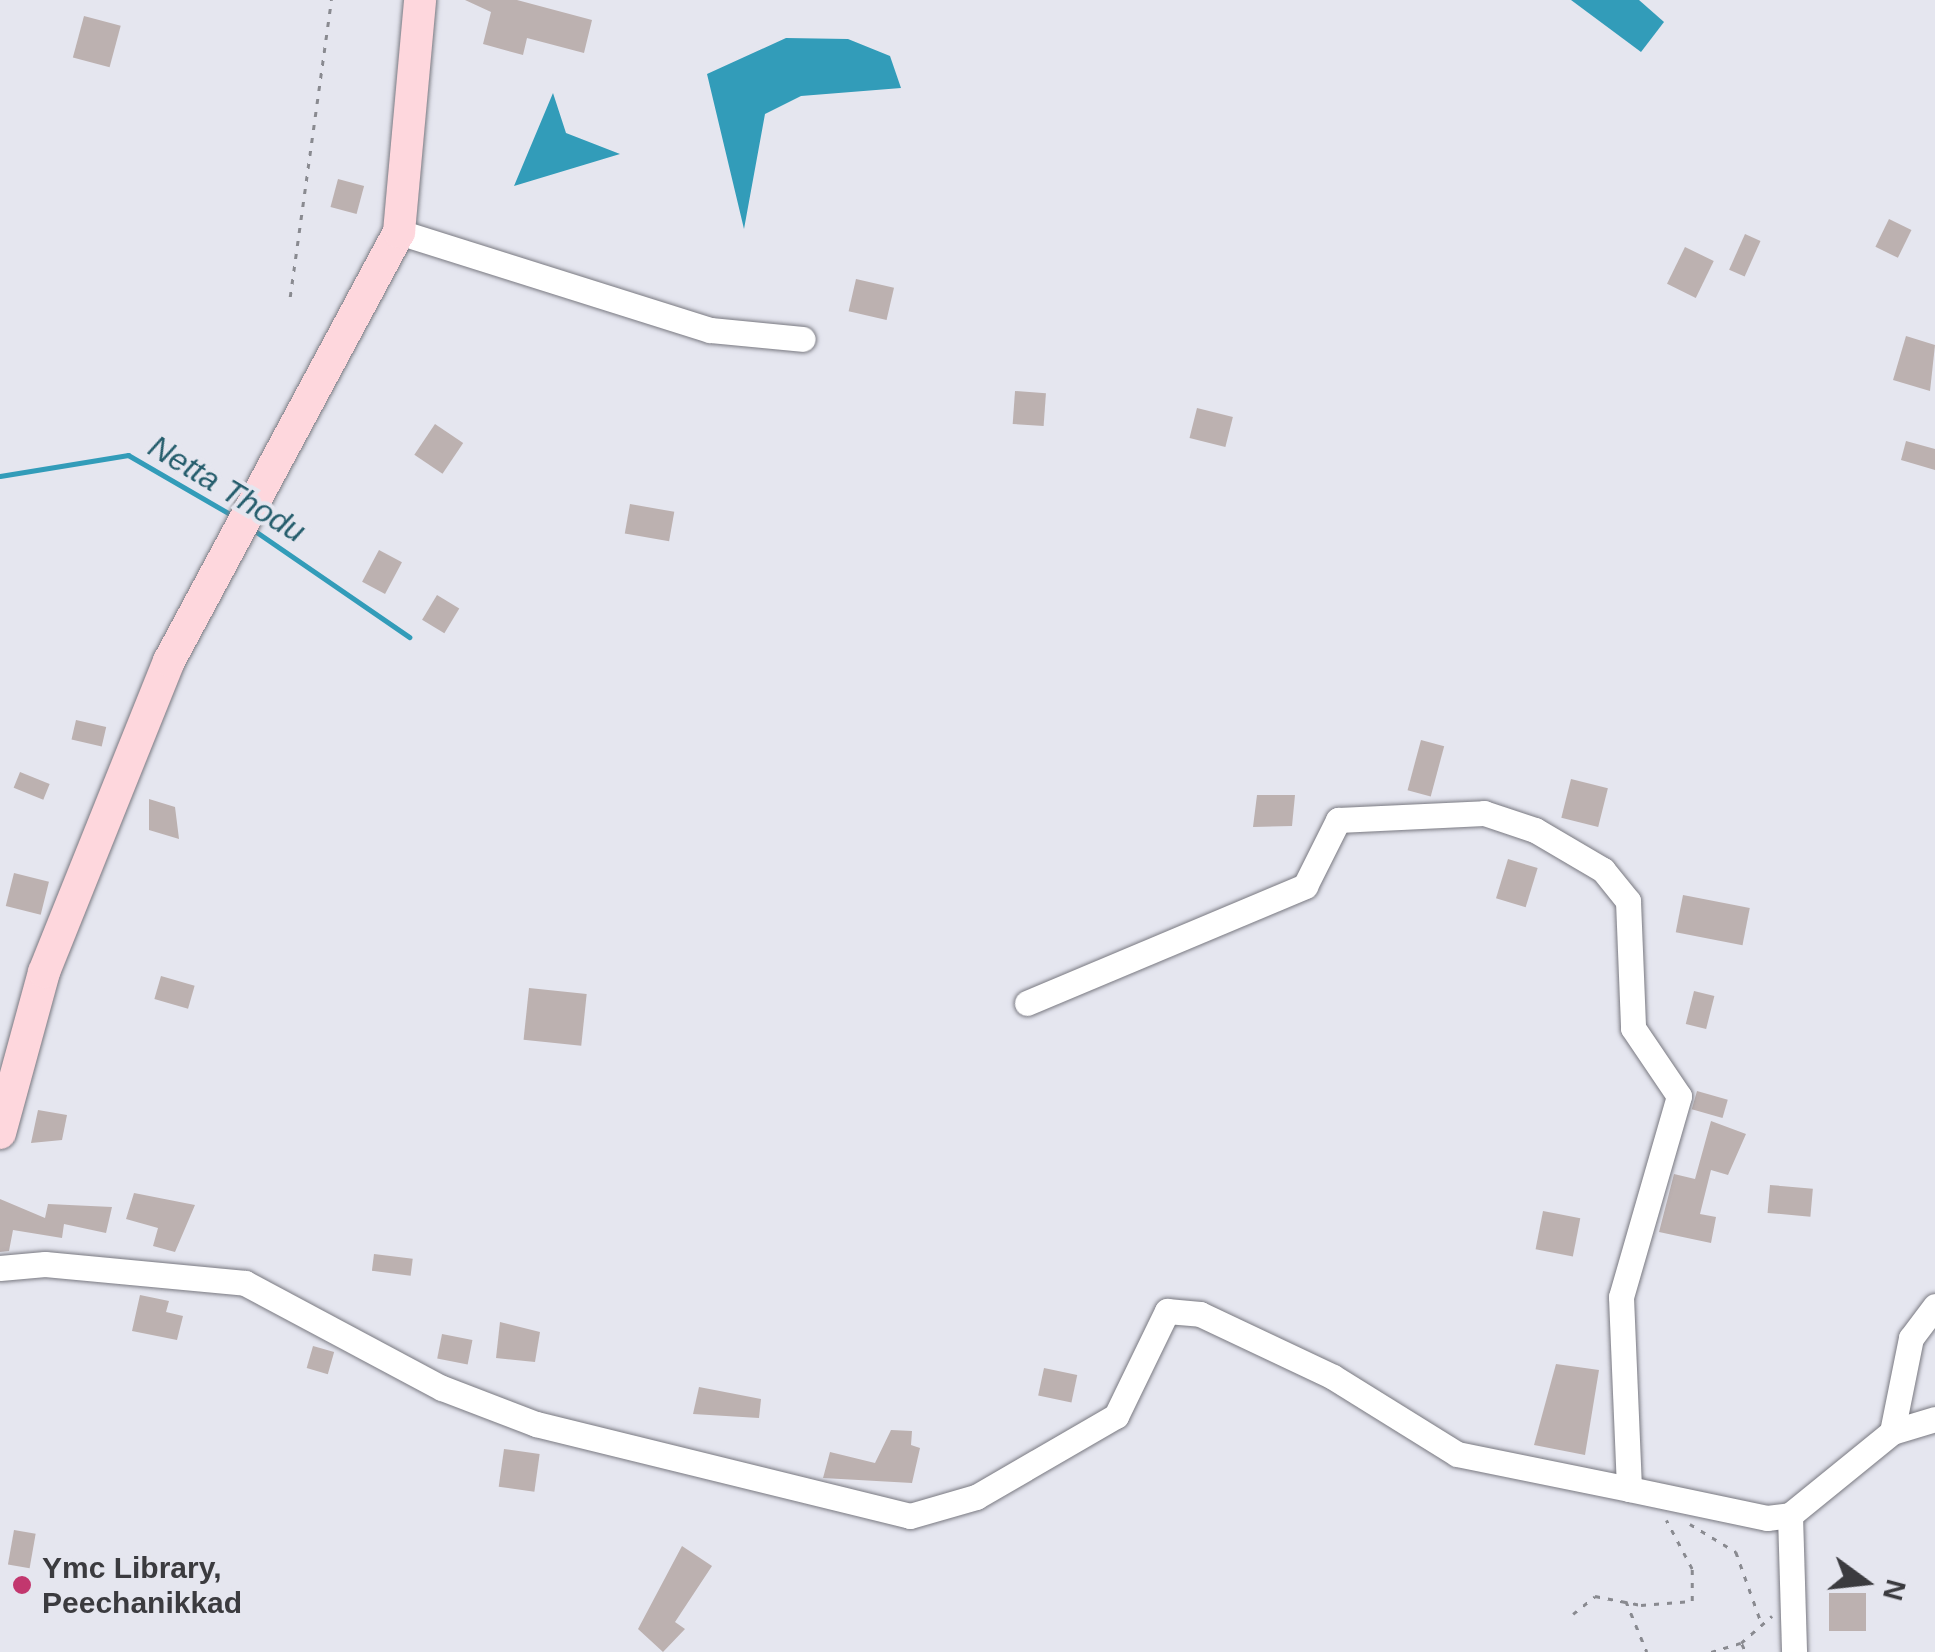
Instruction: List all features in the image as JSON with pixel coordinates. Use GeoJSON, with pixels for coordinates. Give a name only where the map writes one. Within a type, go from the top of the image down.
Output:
{"type":"FeatureCollection","features":[{"type":"Feature","properties":{"kind":"main road"},"geometry":{"type":"LineString","coordinates":[[0,1133],[51,954],[169,660],[399,232],[420,0]]}},
{"type":"Feature","properties":{"kind":"street"},"geometry":{"type":"LineString","coordinates":[[399,232],[710,330],[803,339]]}},
{"type":"Feature","properties":{"kind":"street"},"geometry":{"type":"LineString","coordinates":[[1027,1003],[1305,886],[1328,834],[1354,816],[1484,814],[1535,830],[1603,870],[1628,901],[1634,928],[1633,1028],[1679,1096],[1621,1297],[1629,1490]]}},
{"type":"Feature","properties":{"kind":"street"},"geometry":{"type":"LineString","coordinates":[[0,1268],[45,1264],[245,1283],[442,1388],[536,1424],[910,1516],[976,1497],[1116,1416],[1167,1310],[1200,1314],[1332,1377],[1457,1454],[1767,1518],[1790,1515],[1892,1432],[1935,1419]]}},
{"type":"Feature","properties":{"kind":"street"},"geometry":{"type":"LineString","coordinates":[[1892,1432],[1912,1338],[1935,1306]]}},
{"type":"Feature","properties":{"kind":"street"},"geometry":{"type":"LineString","coordinates":[[1790,1515],[1794,1652]]}},
{"type":"Feature","properties":{"kind":"path"},"geometry":{"type":"LineString","coordinates":[[290,297],[331,0]]}},
{"type":"Feature","properties":{"kind":"path"},"geometry":{"type":"LineString","coordinates":[[1572,1614],[1595,1596],[1692,1600],[1692,1569],[1664,1517],[1675,1514],[1736,1552],[1761,1622]]}},
{"type":"Feature","properties":{"kind":"path"},"geometry":{"type":"LineString","coordinates":[[1626,1599],[1647,1652]]}},
{"type":"Feature","properties":{"kind":"path"},"geometry":{"type":"LineString","coordinates":[[1711,1652],[1741,1643],[1761,1622],[1795,1603]]}},
{"type":"Feature","properties":{"kind":"path"},"geometry":{"type":"LineString","coordinates":[[1741,1643],[1746,1652]]}},
{"type":"Feature","properties":{"kind":"water"},"geometry":{"type":"Polygon","coordinates":[[[1571,0],[1639,0],[1664,22],[1641,52],[1571,0]]]}},
{"type":"Feature","properties":{"kind":"water"},"geometry":{"type":"Polygon","coordinates":[[[786,38],[848,39],[890,56],[901,88],[801,96],[765,114],[744,229],[707,74],[786,38]]]}},
{"type":"Feature","properties":{"kind":"water"},"geometry":{"type":"Polygon","coordinates":[[[553,93],[566,133],[620,154],[514,186],[553,93]]]}},
{"type":"Feature","properties":{"kind":"building"},"geometry":{"type":"Polygon","coordinates":[[[465,0],[517,0],[592,20],[584,53],[527,38],[523,55],[483,44],[491,12],[465,0]]]}},
{"type":"Feature","properties":{"kind":"building"},"geometry":{"type":"Polygon","coordinates":[[[84,16],[121,26],[110,67],[73,58],[84,16]]]}},
{"type":"Feature","properties":{"kind":"building"},"geometry":{"type":"Polygon","coordinates":[[[338,179],[364,186],[357,214],[330,207],[338,179]]]}},
{"type":"Feature","properties":{"kind":"building"},"geometry":{"type":"Polygon","coordinates":[[[1889,219],[1911,230],[1898,258],[1875,247],[1889,219]]]}},
{"type":"Feature","properties":{"kind":"building"},"geometry":{"type":"Polygon","coordinates":[[[1745,234],[1761,241],[1745,277],[1729,270],[1745,234]]]}},
{"type":"Feature","properties":{"kind":"building"},"geometry":{"type":"Polygon","coordinates":[[[1685,247],[1714,261],[1696,298],[1667,284],[1685,247]]]}},
{"type":"Feature","properties":{"kind":"building"},"geometry":{"type":"Polygon","coordinates":[[[856,279],[894,288],[887,320],[849,311],[856,279]]]}},
{"type":"Feature","properties":{"kind":"building"},"geometry":{"type":"Polygon","coordinates":[[[1906,336],[1935,345],[1930,391],[1893,380],[1906,336]]]}},
{"type":"Feature","properties":{"kind":"building"},"geometry":{"type":"Polygon","coordinates":[[[1015,391],[1046,393],[1044,426],[1013,424],[1015,391]]]}},
{"type":"Feature","properties":{"kind":"building"},"geometry":{"type":"Polygon","coordinates":[[[1197,408],[1233,417],[1225,447],[1190,438],[1197,408]]]}},
{"type":"Feature","properties":{"kind":"building"},"geometry":{"type":"Polygon","coordinates":[[[435,424],[463,443],[442,474],[414,455],[435,424]]]}},
{"type":"Feature","properties":{"kind":"building"},"geometry":{"type":"Polygon","coordinates":[[[1906,441],[1935,449],[1935,470],[1901,460],[1906,441]]]}},
{"type":"Feature","properties":{"kind":"building"},"geometry":{"type":"Polygon","coordinates":[[[630,504],[674,512],[669,541],[625,534],[630,504]]]}},
{"type":"Feature","properties":{"kind":"building"},"geometry":{"type":"Polygon","coordinates":[[[379,550],[402,562],[385,594],[362,582],[379,550]]]}},
{"type":"Feature","properties":{"kind":"building"},"geometry":{"type":"Polygon","coordinates":[[[437,595],[459,608],[444,633],[422,620],[437,595]]]}},
{"type":"Feature","properties":{"kind":"building"},"geometry":{"type":"Polygon","coordinates":[[[76,720],[106,727],[102,746],[72,739],[76,720]]]}},
{"type":"Feature","properties":{"kind":"building"},"geometry":{"type":"Polygon","coordinates":[[[1421,740],[1444,746],[1431,796],[1408,790],[1421,740]]]}},
{"type":"Feature","properties":{"kind":"building"},"geometry":{"type":"Polygon","coordinates":[[[20,772],[50,784],[43,800],[14,788],[20,772]]]}},
{"type":"Feature","properties":{"kind":"building"},"geometry":{"type":"Polygon","coordinates":[[[1571,779],[1608,788],[1598,827],[1561,818],[1571,779]]]}},
{"type":"Feature","properties":{"kind":"building"},"geometry":{"type":"Polygon","coordinates":[[[1257,795],[1295,795],[1292,826],[1253,827],[1257,795]]]}},
{"type":"Feature","properties":{"kind":"building"},"geometry":{"type":"Polygon","coordinates":[[[149,799],[175,807],[179,839],[149,830],[149,799]]]}},
{"type":"Feature","properties":{"kind":"building"},"geometry":{"type":"Polygon","coordinates":[[[1508,859],[1538,868],[1526,907],[1496,898],[1508,859]]]}},
{"type":"Feature","properties":{"kind":"building"},"geometry":{"type":"Polygon","coordinates":[[[14,873],[49,882],[41,915],[6,906],[14,873]]]}},
{"type":"Feature","properties":{"kind":"building"},"geometry":{"type":"Polygon","coordinates":[[[1683,895],[1750,908],[1742,945],[1676,932],[1683,895]]]}},
{"type":"Feature","properties":{"kind":"building"},"geometry":{"type":"Polygon","coordinates":[[[161,976],[195,986],[188,1009],[154,999],[161,976]]]}},
{"type":"Feature","properties":{"kind":"building"},"geometry":{"type":"Polygon","coordinates":[[[529,988],[587,994],[581,1046],[524,1040],[529,988]]]}},
{"type":"Feature","properties":{"kind":"building"},"geometry":{"type":"Polygon","coordinates":[[[1694,991],[1714,996],[1706,1029],[1686,1024],[1694,991]]]}},
{"type":"Feature","properties":{"kind":"building"},"geometry":{"type":"Polygon","coordinates":[[[1697,1091],[1728,1100],[1723,1118],[1692,1109],[1697,1091]]]}},
{"type":"Feature","properties":{"kind":"building"},"geometry":{"type":"Polygon","coordinates":[[[38,1110],[67,1115],[62,1140],[31,1143],[38,1110]]]}},
{"type":"Feature","properties":{"kind":"building"},"geometry":{"type":"Polygon","coordinates":[[[1711,1121],[1746,1134],[1728,1175],[1711,1170],[1700,1214],[1716,1217],[1711,1243],[1659,1232],[1674,1174],[1695,1179],[1711,1121]]]}},
{"type":"Feature","properties":{"kind":"building"},"geometry":{"type":"Polygon","coordinates":[[[1770,1185],[1813,1189],[1810,1217],[1768,1213],[1770,1185]]]}},
{"type":"Feature","properties":{"kind":"building"},"geometry":{"type":"Polygon","coordinates":[[[134,1193],[195,1205],[175,1252],[153,1246],[158,1228],[126,1219],[134,1193]]]}},
{"type":"Feature","properties":{"kind":"building"},"geometry":{"type":"Polygon","coordinates":[[[0,1199],[45,1218],[48,1204],[112,1207],[106,1233],[64,1224],[62,1238],[13,1230],[9,1251],[0,1252],[0,1199]]]}},
{"type":"Feature","properties":{"kind":"building"},"geometry":{"type":"Polygon","coordinates":[[[1543,1211],[1580,1218],[1573,1257],[1536,1249],[1543,1211]]]}},
{"type":"Feature","properties":{"kind":"building"},"geometry":{"type":"Polygon","coordinates":[[[374,1254],[413,1259],[411,1276],[372,1271],[374,1254]]]}},
{"type":"Feature","properties":{"kind":"building"},"geometry":{"type":"Polygon","coordinates":[[[140,1295],[169,1301],[166,1312],[183,1316],[177,1340],[132,1331],[140,1295]]]}},
{"type":"Feature","properties":{"kind":"building"},"geometry":{"type":"Polygon","coordinates":[[[500,1322],[540,1332],[535,1362],[496,1358],[500,1322]]]}},
{"type":"Feature","properties":{"kind":"building"},"geometry":{"type":"Polygon","coordinates":[[[442,1334],[472,1340],[468,1364],[437,1359],[442,1334]]]}},
{"type":"Feature","properties":{"kind":"building"},"geometry":{"type":"Polygon","coordinates":[[[313,1346],[334,1352],[328,1374],[307,1368],[313,1346]]]}},
{"type":"Feature","properties":{"kind":"building"},"geometry":{"type":"Polygon","coordinates":[[[1556,1364],[1599,1370],[1585,1455],[1534,1445],[1556,1364]]]}},
{"type":"Feature","properties":{"kind":"building"},"geometry":{"type":"Polygon","coordinates":[[[1044,1368],[1077,1375],[1071,1402],[1038,1395],[1044,1368]]]}},
{"type":"Feature","properties":{"kind":"building"},"geometry":{"type":"Polygon","coordinates":[[[699,1387],[761,1399],[759,1418],[693,1414],[699,1387]]]}},
{"type":"Feature","properties":{"kind":"building"},"geometry":{"type":"Polygon","coordinates":[[[891,1430],[912,1431],[911,1445],[920,1448],[912,1483],[823,1478],[830,1452],[875,1463],[891,1430]]]}},
{"type":"Feature","properties":{"kind":"building"},"geometry":{"type":"Polygon","coordinates":[[[504,1449],[540,1454],[534,1492],[499,1487],[504,1449]]]}},
{"type":"Feature","properties":{"kind":"building"},"geometry":{"type":"Polygon","coordinates":[[[14,1530],[36,1534],[30,1568],[8,1564],[14,1530]]]}},
{"type":"Feature","properties":{"kind":"building"},"geometry":{"type":"Polygon","coordinates":[[[682,1546],[712,1566],[675,1622],[685,1629],[663,1652],[638,1629],[682,1546]]]}},
{"type":"Feature","properties":{"kind":"building"},"geometry":{"type":"Polygon","coordinates":[[[1829,1593],[1866,1593],[1866,1631],[1829,1631],[1829,1593]]]}},
{"type":"Feature","properties":{"kind":"waterway","name":"Netta Thodu"},"geometry":{"type":"LineString","coordinates":[[0,476],[128,455],[235,517]]}},
{"type":"Feature","properties":{"kind":"waterway","name":"Netta Thodu"},"geometry":{"type":"LineString","coordinates":[[252,529],[409,637]]}},
{"type":"Feature","properties":{"kind":"place","name":"Ymc Library, Peechanikkad"},"geometry":{"type":"Point","coordinates":[22,1585]}}]}
